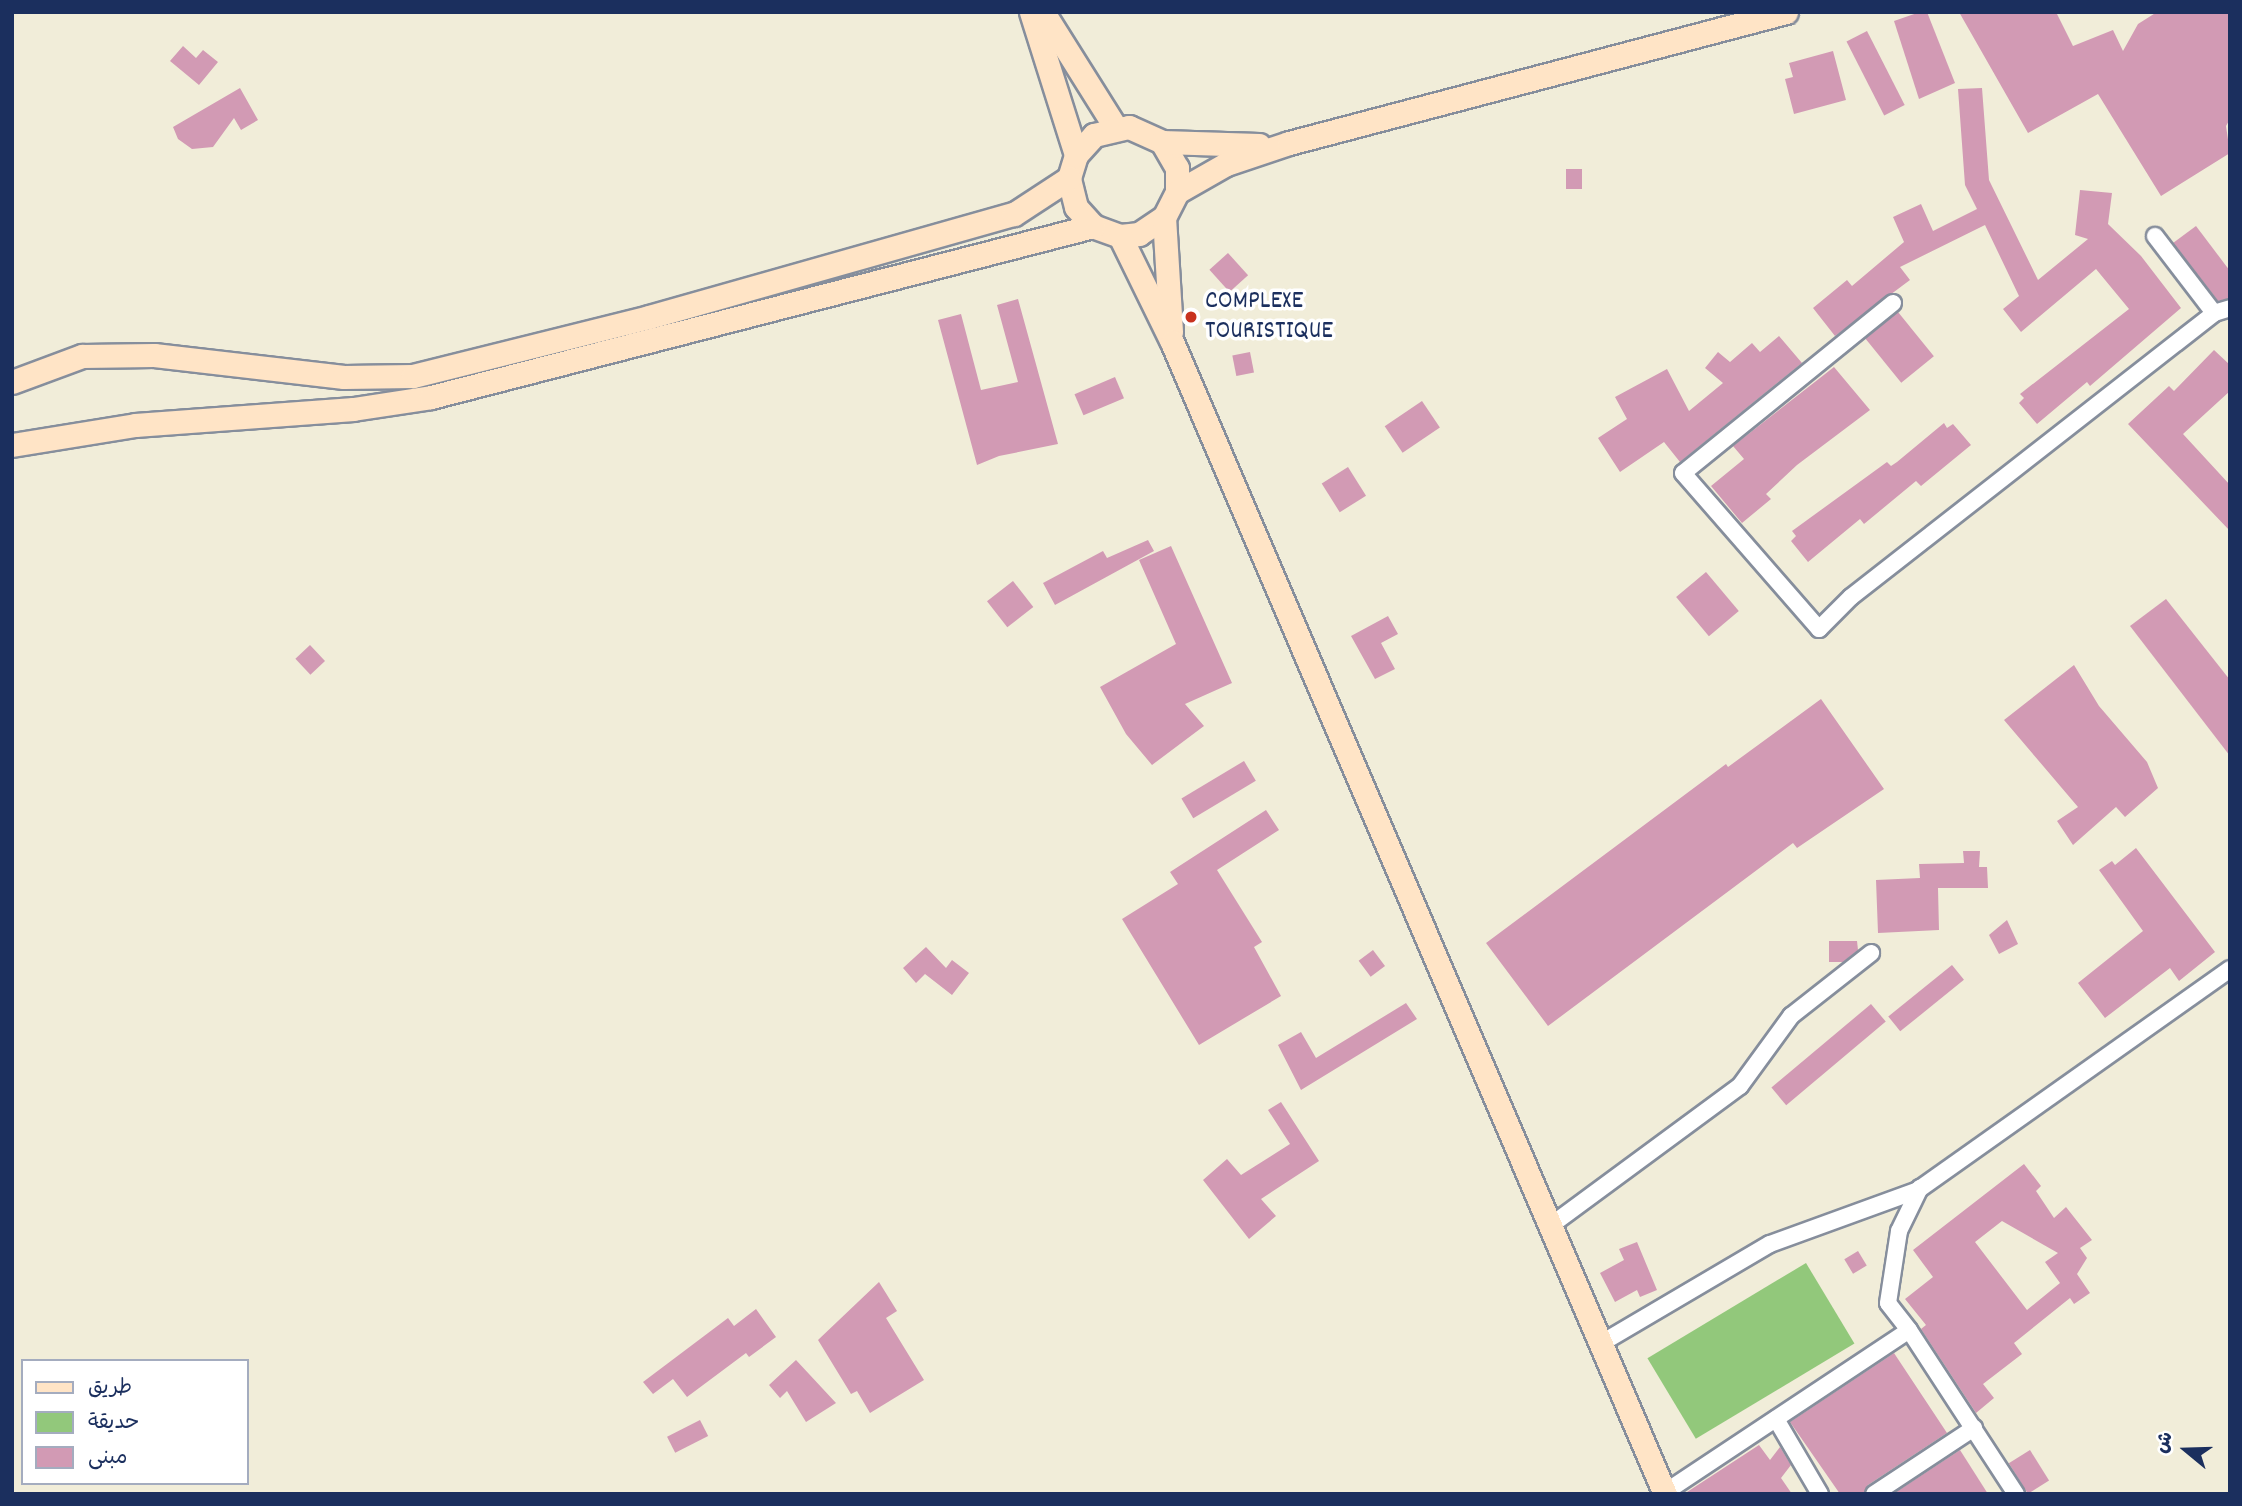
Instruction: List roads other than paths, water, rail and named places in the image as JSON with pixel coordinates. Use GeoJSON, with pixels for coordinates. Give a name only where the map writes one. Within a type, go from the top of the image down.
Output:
{"type":"FeatureCollection","features":[{"type":"Feature","properties":{"kind":"main road"},"geometry":{"type":"LineString","coordinates":[[1031,12],[1076,155]]}},
{"type":"Feature","properties":{"kind":"main road"},"geometry":{"type":"LineString","coordinates":[[1043,12],[1115,127]]}},
{"type":"Feature","properties":{"kind":"main road"},"geometry":{"type":"LineString","coordinates":[[1177,192],[1226,164],[1289,143],[1786,12]]}},
{"type":"Feature","properties":{"kind":"main road"},"geometry":{"type":"LineString","coordinates":[[1162,142],[1177,168],[1177,192],[1164,217],[1139,234],[1120,236],[1093,226],[1076,207],[1069,178],[1076,155],[1094,135],[1115,127],[1144,131],[1162,142],[1219,147],[1289,143]]}},
{"type":"Feature","properties":{"kind":"main road"},"geometry":{"type":"LineString","coordinates":[[12,382],[82,356],[154,355],[344,377],[413,376],[649,317],[1014,214],[1069,178]]}},
{"type":"Feature","properties":{"kind":"main road"},"geometry":{"type":"LineString","coordinates":[[1164,217],[1172,342]]}},
{"type":"Feature","properties":{"kind":"main road"},"geometry":{"type":"LineString","coordinates":[[12,445],[135,425],[353,409],[431,397],[1093,226]]}},
{"type":"Feature","properties":{"kind":"main road"},"geometry":{"type":"LineString","coordinates":[[1120,236],[1172,342],[1664,1493]]}},
{"type":"Feature","properties":{"kind":"street"},"geometry":{"type":"LineString","coordinates":[[1893,303],[1683,473],[1819,629],[1851,597],[2222,311],[2155,236]]}},
{"type":"Feature","properties":{"kind":"street"},"geometry":{"type":"LineString","coordinates":[[1550,1226],[1740,1086],[1791,1016],[1871,953]]}},
{"type":"Feature","properties":{"kind":"street"},"geometry":{"type":"LineString","coordinates":[[1600,1344],[1770,1244],[1920,1188],[2230,969]]}},
{"type":"Feature","properties":{"kind":"street"},"geometry":{"type":"LineString","coordinates":[[1920,1188],[1899,1231],[1888,1303],[1909,1330],[2016,1494]]}},
{"type":"Feature","properties":{"kind":"street"},"geometry":{"type":"LineString","coordinates":[[1664,1493],[1909,1330]]}},
{"type":"Feature","properties":{"kind":"street"},"geometry":{"type":"LineString","coordinates":[[1776,1419],[1820,1494]]}},
{"type":"Feature","properties":{"kind":"street"},"geometry":{"type":"LineString","coordinates":[[1874,1494],[1974,1428]]}},
{"type":"Feature","properties":{"kind":"place","name":"COMPLEXE TOURISTIQUE"},"geometry":{"type":"Point","coordinates":[1191,317]}}]}
